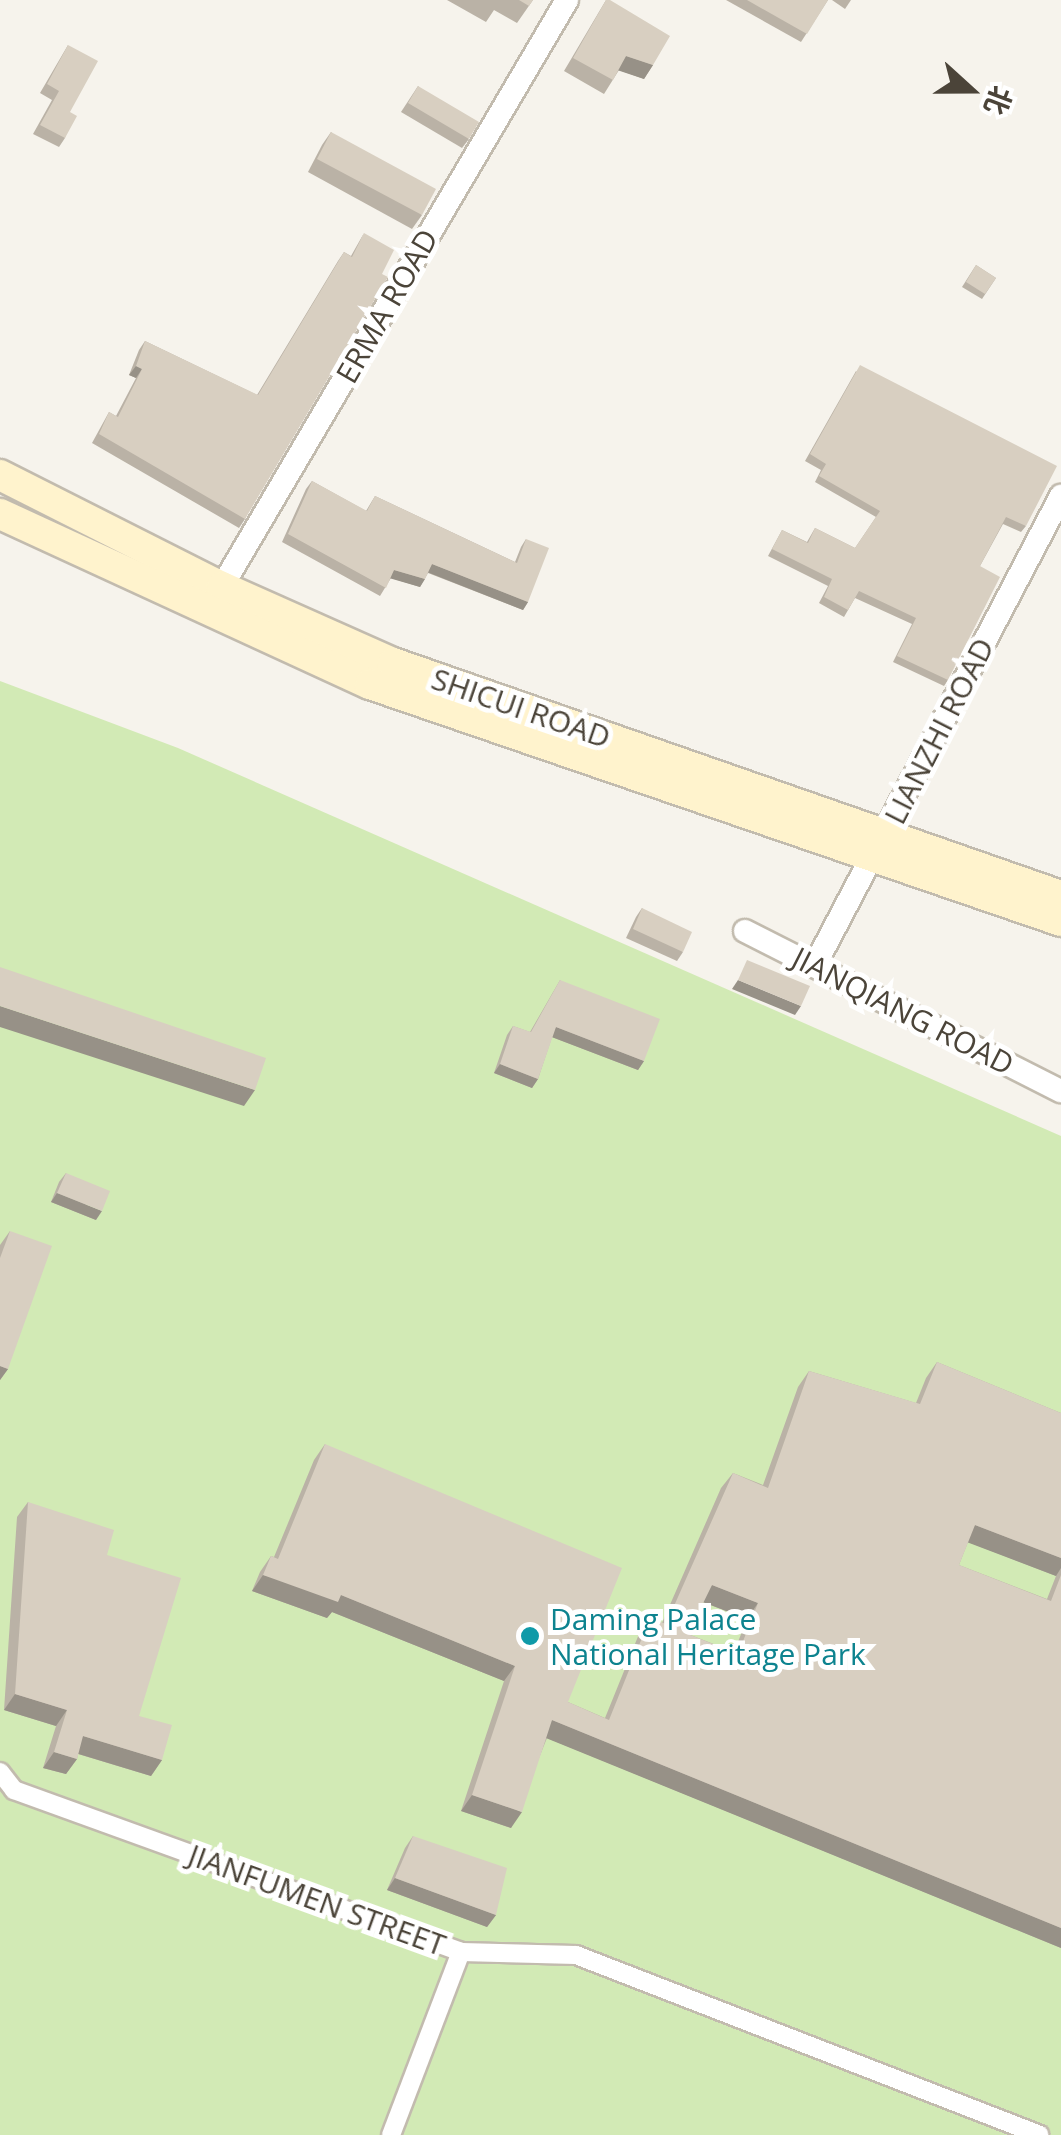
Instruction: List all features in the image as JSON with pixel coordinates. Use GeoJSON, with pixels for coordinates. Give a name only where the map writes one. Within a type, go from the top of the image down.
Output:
{"type":"FeatureCollection","features":[{"type":"Feature","properties":{"kind":"main road","name":"SHICUI ROAD"},"geometry":{"type":"LineString","coordinates":[[0,475],[214,599]]}},
{"type":"Feature","properties":{"kind":"main road","name":"SHICUI ROAD"},"geometry":{"type":"LineString","coordinates":[[0,514],[214,599],[394,662],[878,845],[1061,921]]}},
{"type":"Feature","properties":{"kind":"main road","name":"SHICUI ROAD"},"geometry":{"type":"LineString","coordinates":[[878,845],[1061,896]]}},
{"type":"Feature","properties":{"kind":"street","name":"ERMA ROAD"},"geometry":{"type":"LineString","coordinates":[[214,599],[567,0]]}},
{"type":"Feature","properties":{"kind":"street","name":"LIANZHI ROAD"},"geometry":{"type":"LineString","coordinates":[[815,965],[1061,496]]}},
{"type":"Feature","properties":{"kind":"street","name":"JIANQIANG ROAD"},"geometry":{"type":"LineString","coordinates":[[745,931],[1061,1091]]}},
{"type":"Feature","properties":{"kind":"street","name":"JIANFUMEN STREET"},"geometry":{"type":"LineString","coordinates":[[0,1772],[14,1790],[462,1952],[576,1955],[1039,2135]]}},
{"type":"Feature","properties":{"kind":"street"},"geometry":{"type":"LineString","coordinates":[[391,2135],[462,1952]]}},
{"type":"Feature","properties":{"kind":"green space","name":"Daming Palace National Heritage Park"},"geometry":{"type":"Polygon","coordinates":[[[0,681],[178,748],[1061,1136],[1061,2135],[0,2135],[0,681]]]}},
{"type":"Feature","properties":{"kind":"building"},"geometry":{"type":"Polygon","coordinates":[[[606,0],[670,36],[653,65],[626,56],[613,80],[573,58],[606,0]]]}},
{"type":"Feature","properties":{"kind":"building"},"geometry":{"type":"Polygon","coordinates":[[[747,0],[828,0],[807,34],[747,0]]]}},
{"type":"Feature","properties":{"kind":"building"},"geometry":{"type":"Polygon","coordinates":[[[68,45],[98,61],[70,112],[77,116],[65,138],[40,125],[59,91],[47,84],[68,45]]]}},
{"type":"Feature","properties":{"kind":"building"},"geometry":{"type":"Polygon","coordinates":[[[418,86],[479,122],[469,139],[408,103],[418,86]]]}},
{"type":"Feature","properties":{"kind":"building"},"geometry":{"type":"Polygon","coordinates":[[[331,132],[436,189],[422,215],[317,159],[331,132]]]}},
{"type":"Feature","properties":{"kind":"building"},"geometry":{"type":"Polygon","coordinates":[[[364,233],[394,250],[382,274],[388,277],[245,519],[99,434],[109,412],[118,417],[142,369],[136,366],[145,341],[258,395],[344,252],[352,257],[364,233]]]}},
{"type":"Feature","properties":{"kind":"building"},"geometry":{"type":"Polygon","coordinates":[[[976,265],[996,278],[985,294],[966,282],[976,265]]]}},
{"type":"Feature","properties":{"kind":"building"},"geometry":{"type":"Polygon","coordinates":[[[860,365],[1057,466],[1026,526],[1006,517],[980,566],[1000,577],[948,680],[897,656],[916,618],[859,591],[848,610],[824,597],[832,579],[772,549],[782,530],[808,543],[815,528],[855,548],[880,511],[819,476],[826,464],[810,454],[860,365]]]}},
{"type":"Feature","properties":{"kind":"building"},"geometry":{"type":"Polygon","coordinates":[[[312,481],[367,511],[375,496],[517,563],[526,539],[549,548],[528,602],[432,564],[425,579],[394,570],[386,588],[288,534],[312,481]]]}},
{"type":"Feature","properties":{"kind":"building"},"geometry":{"type":"Polygon","coordinates":[[[642,908],[692,932],[683,952],[633,929],[642,908]]]}},
{"type":"Feature","properties":{"kind":"building"},"geometry":{"type":"Polygon","coordinates":[[[747,960],[810,986],[801,1006],[738,980],[747,960]]]}},
{"type":"Feature","properties":{"kind":"building"},"geometry":{"type":"Polygon","coordinates":[[[0,967],[266,1058],[255,1090],[0,1006],[0,967]]]}},
{"type":"Feature","properties":{"kind":"building"},"geometry":{"type":"Polygon","coordinates":[[[560,980],[660,1019],[644,1061],[556,1027],[538,1079],[500,1064],[513,1026],[531,1032],[560,980]]]}},
{"type":"Feature","properties":{"kind":"building"},"geometry":{"type":"Polygon","coordinates":[[[66,1173],[110,1191],[102,1211],[57,1193],[66,1173]]]}},
{"type":"Feature","properties":{"kind":"building"},"geometry":{"type":"Polygon","coordinates":[[[10,1231],[52,1246],[8,1369],[0,1366],[0,1258],[10,1231]]]}},
{"type":"Feature","properties":{"kind":"building"},"geometry":{"type":"Polygon","coordinates":[[[937,1362],[1061,1413],[1061,1558],[975,1525],[959,1565],[1051,1601],[1061,1575],[1061,1928],[552,1720],[522,1812],[472,1795],[515,1666],[341,1595],[338,1602],[263,1575],[271,1556],[278,1559],[325,1444],[622,1568],[568,1702],[609,1720],[650,1618],[666,1624],[733,1473],[768,1488],[809,1371],[920,1404],[937,1362]],[[712,1585],[688,1634],[738,1654],[758,1603],[712,1585]]]}},
{"type":"Feature","properties":{"kind":"building"},"geometry":{"type":"Polygon","coordinates":[[[28,1502],[114,1530],[107,1555],[181,1578],[139,1716],[172,1725],[162,1760],[83,1736],[77,1759],[54,1752],[67,1710],[15,1694],[28,1502]]]}},
{"type":"Feature","properties":{"kind":"building"},"geometry":{"type":"Polygon","coordinates":[[[413,1836],[507,1868],[496,1915],[395,1878],[413,1836]]]}},
{"type":"Feature","properties":{"kind":"place","name":"Daming Palace National Heritage Park"},"geometry":{"type":"Point","coordinates":[530,1636]}}]}
